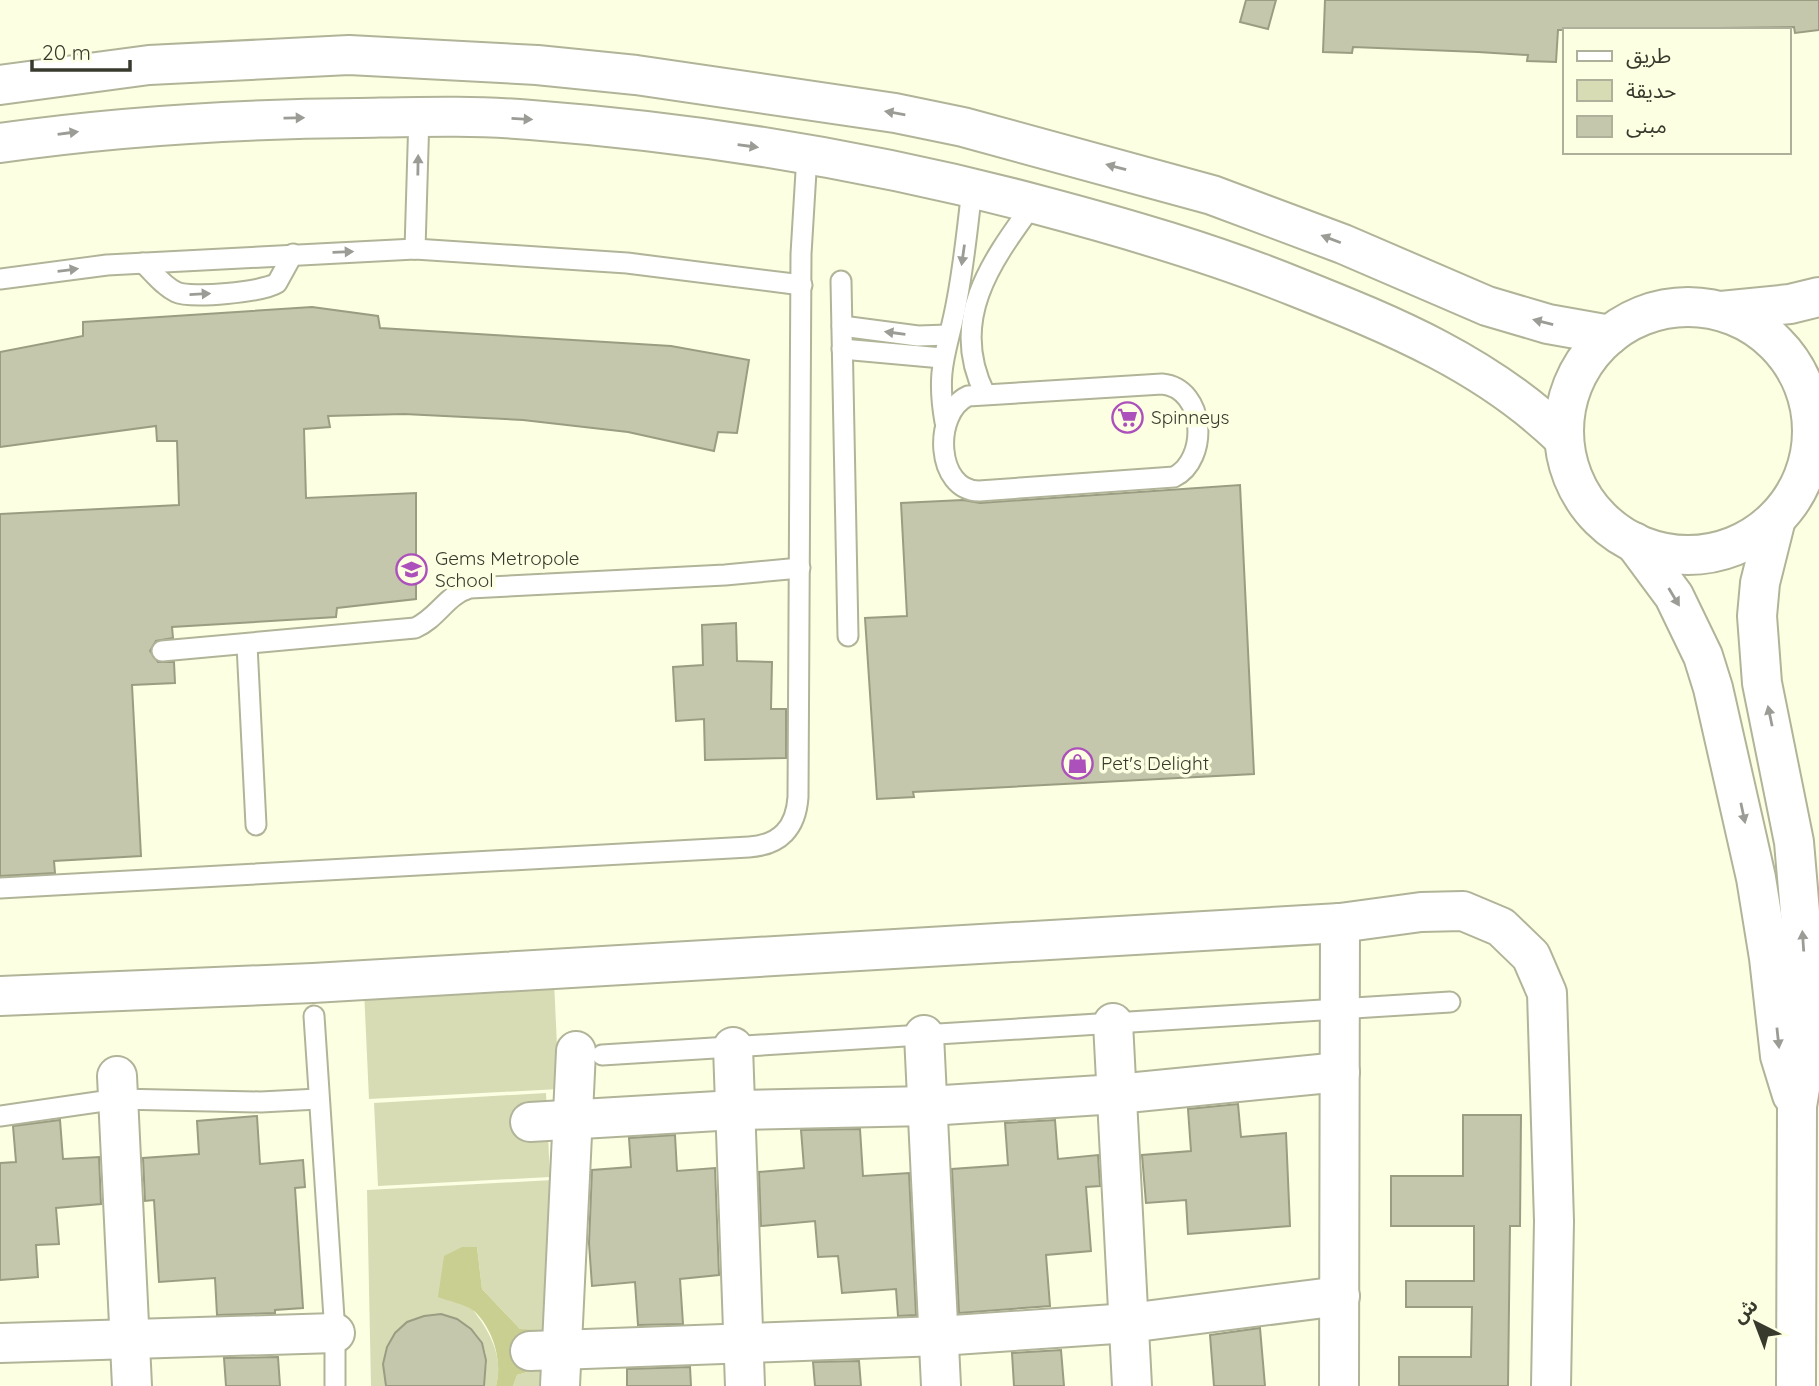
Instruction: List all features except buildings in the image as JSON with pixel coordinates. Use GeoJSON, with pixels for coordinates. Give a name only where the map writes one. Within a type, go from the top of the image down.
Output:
{"type":"FeatureCollection","features":[{"type":"Feature","properties":{"kind":"street"},"geometry":{"type":"LineString","coordinates":[[0,85],[149,65],[349,55],[537,65],[624,74],[895,113],[963,127],[1201,192],[1343,244],[1487,306],[1548,324],[1610,335]]}},
{"type":"Feature","properties":{"kind":"street"},"geometry":{"type":"LineString","coordinates":[[0,143],[174,122],[419,116],[529,119],[807,155],[972,188],[1156,236],[1252,268],[1465,362],[1518,397],[1564,439]]}},
{"type":"Feature","properties":{"kind":"street"},"geometry":{"type":"LineString","coordinates":[[1721,311],[1790,304],[1819,297]]}},
{"type":"Feature","properties":{"kind":"street"},"geometry":{"type":"LineString","coordinates":[[1698,307],[1721,311],[1743,319],[1781,347],[1816,396],[1806,468],[1791,500],[1776,519],[1757,534],[1714,552],[1667,553],[1634,542],[1604,522],[1588,505],[1572,473],[1564,439],[1565,415],[1580,371],[1610,335],[1629,321],[1663,310],[1698,307]]}},
{"type":"Feature","properties":{"kind":"street"},"geometry":{"type":"LineString","coordinates":[[1776,519],[1760,583],[1758,650],[1783,779],[1800,906],[1806,1053],[1797,1106],[1796,1386]]}},
{"type":"Feature","properties":{"kind":"street"},"geometry":{"type":"LineString","coordinates":[[1634,542],[1674,596],[1694,635],[1713,688],[1756,878],[1783,1073],[1797,1106]]}},
{"type":"Feature","properties":{"kind":"street"},"geometry":{"type":"LineString","coordinates":[[0,996],[313,984],[1340,923],[1422,912],[1463,911],[1502,927],[1531,956],[1547,993],[1554,1221],[1551,1386]]}},
{"type":"Feature","properties":{"kind":"street"},"geometry":{"type":"LineString","coordinates":[[1339,1386],[1340,923]]}},
{"type":"Feature","properties":{"kind":"street"},"geometry":{"type":"LineString","coordinates":[[1113,1023],[1132,1386]]}},
{"type":"Feature","properties":{"kind":"street"},"geometry":{"type":"LineString","coordinates":[[924,1035],[941,1386]]}},
{"type":"Feature","properties":{"kind":"street"},"geometry":{"type":"LineString","coordinates":[[733,1047],[745,1386]]}},
{"type":"Feature","properties":{"kind":"street"},"geometry":{"type":"LineString","coordinates":[[589,1053],[572,1119],[550,1363],[744,1343],[939,1336],[1129,1323],[1340,1296]]}},
{"type":"Feature","properties":{"kind":"street"},"geometry":{"type":"LineString","coordinates":[[530,1122],[735,1110],[928,1106],[1117,1094],[1340,1072]]}},
{"type":"Feature","properties":{"kind":"street"},"geometry":{"type":"LineString","coordinates":[[117,1088],[132,1386]]}},
{"type":"Feature","properties":{"kind":"street"},"geometry":{"type":"LineString","coordinates":[[0,1343],[128,1342],[335,1333]]}},
{"type":"Feature","properties":{"kind":"lane"},"geometry":{"type":"LineString","coordinates":[[415,249],[419,116]]}},
{"type":"Feature","properties":{"kind":"lane"},"geometry":{"type":"LineString","coordinates":[[0,888],[765,846],[779,839],[790,828],[797,813],[802,285],[807,155]]}},
{"type":"Feature","properties":{"kind":"lane"},"geometry":{"type":"LineString","coordinates":[[972,188],[966,304],[971,351],[985,394]]}},
{"type":"Feature","properties":{"kind":"lane"},"geometry":{"type":"LineString","coordinates":[[945,422],[960,400],[985,394],[1172,385],[1188,395],[1193,404],[1195,457],[1191,466],[1174,477],[970,491],[962,488],[950,476],[940,379],[947,335],[991,263],[1034,204]]}},
{"type":"Feature","properties":{"kind":"lane"},"geometry":{"type":"LineString","coordinates":[[0,279],[143,263],[415,249],[627,263],[802,285]]}},
{"type":"Feature","properties":{"kind":"lane"},"geometry":{"type":"LineString","coordinates":[[143,263],[167,286],[183,294],[257,290],[277,282],[293,254]]}},
{"type":"Feature","properties":{"kind":"lane"},"geometry":{"type":"LineString","coordinates":[[841,281],[848,636]]}},
{"type":"Feature","properties":{"kind":"lane"},"geometry":{"type":"LineString","coordinates":[[842,326],[918,336],[947,335]]}},
{"type":"Feature","properties":{"kind":"lane"},"geometry":{"type":"LineString","coordinates":[[842,349],[942,358]]}},
{"type":"Feature","properties":{"kind":"lane"},"geometry":{"type":"LineString","coordinates":[[162,650],[247,645],[415,628],[435,615],[450,597],[470,588],[725,575],[800,568]]}},
{"type":"Feature","properties":{"kind":"lane"},"geometry":{"type":"LineString","coordinates":[[247,645],[256,825]]}},
{"type":"Feature","properties":{"kind":"lane"},"geometry":{"type":"LineString","coordinates":[[589,1053],[733,1047],[1450,1002]]}},
{"type":"Feature","properties":{"kind":"lane"},"geometry":{"type":"LineString","coordinates":[[314,1016],[335,1333],[335,1386]]}},
{"type":"Feature","properties":{"kind":"lane"},"geometry":{"type":"LineString","coordinates":[[0,1116],[117,1088],[261,1102],[318,1099]]}},
{"type":"Feature","properties":{"kind":"green space"},"geometry":{"type":"Polygon","coordinates":[[[554,981],[559,1089],[369,1099],[364,990],[554,981]]]}},
{"type":"Feature","properties":{"kind":"green space"},"geometry":{"type":"Polygon","coordinates":[[[546,1093],[550,1177],[378,1186],[374,1103],[546,1093]]]}},
{"type":"Feature","properties":{"kind":"green space"},"geometry":{"type":"Polygon","coordinates":[[[553,1180],[551,1330],[520,1329],[482,1289],[477,1247],[473,1310],[494,1345],[498,1365],[496,1386],[481,1386],[486,1358],[478,1337],[461,1322],[439,1316],[417,1318],[398,1330],[387,1352],[388,1386],[371,1386],[367,1190],[553,1180]]]}},
{"type":"Feature","properties":{"kind":"green space"},"geometry":{"type":"Polygon","coordinates":[[[552,1365],[551,1386],[513,1386],[517,1375],[552,1365]]]}},
{"type":"Feature","properties":{"kind":"shaded area"},"geometry":{"type":"Polygon","coordinates":[[[462,1247],[477,1247],[482,1289],[520,1329],[551,1330],[552,1365],[517,1375],[513,1386],[496,1386],[498,1367],[495,1346],[481,1318],[470,1309],[438,1297],[444,1256],[462,1247]]]}},
{"type":"Feature","properties":{"kind":"place","name":"Spinneys"},"geometry":{"type":"Point","coordinates":[1128,417]}},
{"type":"Feature","properties":{"kind":"place","name":"Gems Metropole School"},"geometry":{"type":"Point","coordinates":[412,569]}},
{"type":"Feature","properties":{"kind":"place","name":"Pet's Delight"},"geometry":{"type":"Point","coordinates":[1078,763]}}]}
